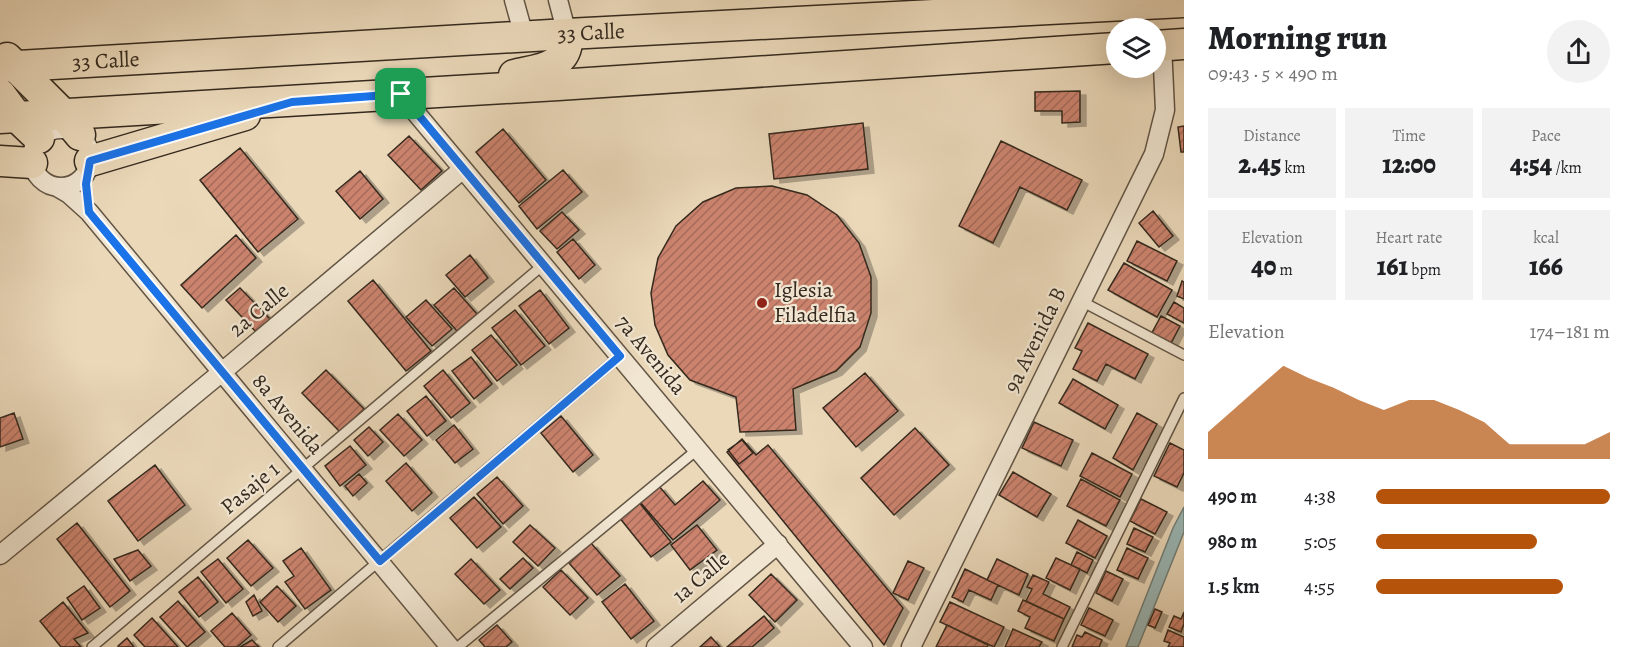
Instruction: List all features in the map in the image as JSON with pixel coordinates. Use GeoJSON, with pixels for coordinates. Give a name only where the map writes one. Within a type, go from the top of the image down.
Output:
{"type":"FeatureCollection","features":[{"type":"Feature","properties":{"kind":"main road","name":"33 Calle"},"geometry":{"type":"LineString","coordinates":[[5,62],[1165,2]]}},
{"type":"Feature","properties":{"kind":"main road"},"geometry":{"type":"LineString","coordinates":[[444,92],[552,65],[559,61],[566,50],[567,34]]}},
{"type":"Feature","properties":{"kind":"main road"},"geometry":{"type":"LineString","coordinates":[[6,110],[80,145],[292,102],[1106,49]]}},
{"type":"Feature","properties":{"kind":"main road"},"geometry":{"type":"LineString","coordinates":[[5,62],[80,145]]}},
{"type":"Feature","properties":{"kind":"main road"},"geometry":{"type":"LineString","coordinates":[[80,145],[292,102]]}},
{"type":"Feature","properties":{"kind":"main road"},"geometry":{"type":"LineString","coordinates":[[0,161],[35,151],[6,110]]}},
{"type":"Feature","properties":{"kind":"street"},"geometry":{"type":"LineString","coordinates":[[514,0],[524,36]]}},
{"type":"Feature","properties":{"kind":"street"},"geometry":{"type":"LineString","coordinates":[[558,0],[567,34]]}},
{"type":"Feature","properties":{"kind":"street","name":"9a Avenida B"},"geometry":{"type":"LineString","coordinates":[[911,647],[1154,154],[1165,110],[1168,45]]}},
{"type":"Feature","properties":{"kind":"street","name":"7a Avenida"},"geometry":{"type":"LineString","coordinates":[[401,94],[778,544],[856,644]]}},
{"type":"Feature","properties":{"kind":"street"},"geometry":{"type":"LineString","coordinates":[[35,151],[46,132],[54,129],[63,128],[80,145],[89,212]]}},
{"type":"Feature","properties":{"kind":"street"},"geometry":{"type":"LineString","coordinates":[[57,187],[75,184],[82,178],[80,145]]}},
{"type":"Feature","properties":{"kind":"street","name":"8a Avenida"},"geometry":{"type":"LineString","coordinates":[[35,151],[35,172],[48,184],[69,194],[89,212],[450,647]]}},
{"type":"Feature","properties":{"kind":"street","name":"2a Calle"},"geometry":{"type":"LineString","coordinates":[[0,555],[463,169]]}},
{"type":"Feature","properties":{"kind":"street","name":"1a Calle"},"geometry":{"type":"LineString","coordinates":[[656,647],[778,544]]}},
{"type":"Feature","properties":{"kind":"lane","name":"Pasaje 1"},"geometry":{"type":"LineString","coordinates":[[92,647],[543,265]]}},
{"type":"Feature","properties":{"kind":"lane"},"geometry":{"type":"LineString","coordinates":[[1081,301],[1184,355]]}},
{"type":"Feature","properties":{"kind":"lane"},"geometry":{"type":"LineString","coordinates":[[278,647],[620,356]]}},
{"type":"Feature","properties":{"kind":"lane"},"geometry":{"type":"LineString","coordinates":[[1062,647],[1184,398]]}},
{"type":"Feature","properties":{"kind":"lane"},"geometry":{"type":"LineString","coordinates":[[458,647],[698,449]]}},
{"type":"Feature","properties":{"kind":"water"},"geometry":{"type":"Polygon","coordinates":[[[1184,507],[1184,532],[1138,647],[1126,647],[1173,528],[1184,507]]]}},
{"type":"Feature","properties":{"kind":"building"},"geometry":{"type":"Polygon","coordinates":[[[1080,91],[1080,122],[1062,123],[1062,111],[1035,111],[1035,92],[1080,91]]]}},
{"type":"Feature","properties":{"kind":"building"},"geometry":{"type":"Polygon","coordinates":[[[863,123],[868,169],[774,179],[769,134],[863,123]]]}},
{"type":"Feature","properties":{"kind":"building"},"geometry":{"type":"Polygon","coordinates":[[[1184,126],[1184,152],[1181,152],[1178,127],[1184,126]]]}},
{"type":"Feature","properties":{"kind":"building"},"geometry":{"type":"Polygon","coordinates":[[[503,129],[546,180],[519,203],[476,152],[503,129]]]}},
{"type":"Feature","properties":{"kind":"building"},"geometry":{"type":"Polygon","coordinates":[[[409,136],[442,171],[421,190],[388,155],[409,136]]]}},
{"type":"Feature","properties":{"kind":"building"},"geometry":{"type":"Polygon","coordinates":[[[1001,141],[1082,180],[1067,210],[1020,187],[993,243],[959,226],[1001,141]]]}},
{"type":"Feature","properties":{"kind":"building"},"geometry":{"type":"Polygon","coordinates":[[[240,148],[298,219],[258,252],[200,180],[240,148]]]}},
{"type":"Feature","properties":{"kind":"building"},"geometry":{"type":"Polygon","coordinates":[[[563,170],[582,192],[537,229],[519,206],[563,170]]]}},
{"type":"Feature","properties":{"kind":"building"},"geometry":{"type":"Polygon","coordinates":[[[360,171],[383,199],[360,219],[336,191],[360,171]]]}},
{"type":"Feature","properties":{"kind":"building","name":"Iglesia Filadelfia"},"geometry":{"type":"Polygon","coordinates":[[[772,186],[807,195],[837,215],[859,243],[871,277],[871,313],[860,347],[836,371],[793,389],[796,430],[740,432],[736,397],[690,380],[668,355],[655,325],[651,293],[658,258],[676,226],[703,202],[736,188],[772,186]]]}},
{"type":"Feature","properties":{"kind":"building"},"geometry":{"type":"Polygon","coordinates":[[[1153,211],[1173,236],[1159,247],[1139,223],[1153,211]]]}},
{"type":"Feature","properties":{"kind":"building"},"geometry":{"type":"Polygon","coordinates":[[[562,212],[579,230],[557,249],[540,231],[562,212]]]}},
{"type":"Feature","properties":{"kind":"building"},"geometry":{"type":"Polygon","coordinates":[[[236,235],[256,258],[202,308],[181,285],[236,235]]]}},
{"type":"Feature","properties":{"kind":"building"},"geometry":{"type":"Polygon","coordinates":[[[573,239],[595,265],[579,279],[557,252],[573,239]]]}},
{"type":"Feature","properties":{"kind":"building"},"geometry":{"type":"Polygon","coordinates":[[[1137,241],[1177,261],[1167,281],[1127,261],[1137,241]]]}},
{"type":"Feature","properties":{"kind":"building"},"geometry":{"type":"Polygon","coordinates":[[[470,255],[488,278],[465,297],[446,275],[470,255]]]}},
{"type":"Feature","properties":{"kind":"building"},"geometry":{"type":"Polygon","coordinates":[[[1124,263],[1172,290],[1157,317],[1108,290],[1124,263]]]}},
{"type":"Feature","properties":{"kind":"building"},"geometry":{"type":"Polygon","coordinates":[[[373,280],[431,351],[406,371],[348,301],[373,280]]]}},
{"type":"Feature","properties":{"kind":"building"},"geometry":{"type":"Polygon","coordinates":[[[1182,281],[1184,282],[1184,299],[1177,296],[1182,281]]]}},
{"type":"Feature","properties":{"kind":"building"},"geometry":{"type":"Polygon","coordinates":[[[240,288],[270,319],[256,332],[226,300],[240,288]]]}},
{"type":"Feature","properties":{"kind":"building"},"geometry":{"type":"Polygon","coordinates":[[[454,288],[477,314],[457,331],[434,305],[454,288]]]}},
{"type":"Feature","properties":{"kind":"building"},"geometry":{"type":"Polygon","coordinates":[[[540,290],[569,328],[549,344],[519,306],[540,290]]]}},
{"type":"Feature","properties":{"kind":"building"},"geometry":{"type":"Polygon","coordinates":[[[426,300],[452,329],[432,346],[406,317],[426,300]]]}},
{"type":"Feature","properties":{"kind":"building"},"geometry":{"type":"Polygon","coordinates":[[[1174,302],[1184,308],[1184,323],[1167,314],[1174,302]]]}},
{"type":"Feature","properties":{"kind":"building"},"geometry":{"type":"Polygon","coordinates":[[[515,310],[545,346],[521,365],[492,328],[515,310]]]}},
{"type":"Feature","properties":{"kind":"building"},"geometry":{"type":"Polygon","coordinates":[[[1161,316],[1180,326],[1168,349],[1148,340],[1161,316]]]}},
{"type":"Feature","properties":{"kind":"building"},"geometry":{"type":"Polygon","coordinates":[[[1088,323],[1148,354],[1135,379],[1106,364],[1097,381],[1073,369],[1082,351],[1075,348],[1088,323]]]}},
{"type":"Feature","properties":{"kind":"building"},"geometry":{"type":"Polygon","coordinates":[[[491,335],[517,365],[497,381],[472,350],[491,335]]]}},
{"type":"Feature","properties":{"kind":"building"},"geometry":{"type":"Polygon","coordinates":[[[471,357],[492,384],[474,399],[452,371],[471,357]]]}},
{"type":"Feature","properties":{"kind":"building"},"geometry":{"type":"Polygon","coordinates":[[[326,370],[364,409],[340,432],[302,393],[326,370]]]}},
{"type":"Feature","properties":{"kind":"building"},"geometry":{"type":"Polygon","coordinates":[[[443,370],[470,403],[451,418],[424,386],[443,370]]]}},
{"type":"Feature","properties":{"kind":"building"},"geometry":{"type":"Polygon","coordinates":[[[865,373],[898,411],[856,447],[823,408],[865,373]]]}},
{"type":"Feature","properties":{"kind":"building"},"geometry":{"type":"Polygon","coordinates":[[[1073,379],[1118,405],[1105,429],[1059,403],[1073,379]]]}},
{"type":"Feature","properties":{"kind":"building"},"geometry":{"type":"Polygon","coordinates":[[[426,396],[446,421],[427,436],[407,411],[426,396]]]}},
{"type":"Feature","properties":{"kind":"building"},"geometry":{"type":"Polygon","coordinates":[[[14,413],[23,439],[0,447],[0,418],[14,413]]]}},
{"type":"Feature","properties":{"kind":"building"},"geometry":{"type":"Polygon","coordinates":[[[1137,413],[1157,424],[1133,470],[1113,458],[1137,413]]]}},
{"type":"Feature","properties":{"kind":"building"},"geometry":{"type":"Polygon","coordinates":[[[398,414],[422,440],[404,456],[380,430],[398,414]]]}},
{"type":"Feature","properties":{"kind":"building"},"geometry":{"type":"Polygon","coordinates":[[[561,416],[593,455],[573,472],[541,433],[561,416]]]}},
{"type":"Feature","properties":{"kind":"building"},"geometry":{"type":"Polygon","coordinates":[[[1034,422],[1073,440],[1061,466],[1022,448],[1034,422]]]}},
{"type":"Feature","properties":{"kind":"building"},"geometry":{"type":"Polygon","coordinates":[[[454,425],[473,449],[455,463],[436,440],[454,425]]]}},
{"type":"Feature","properties":{"kind":"building"},"geometry":{"type":"Polygon","coordinates":[[[369,427],[383,442],[368,456],[354,440],[369,427]]]}},
{"type":"Feature","properties":{"kind":"building"},"geometry":{"type":"Polygon","coordinates":[[[915,428],[949,465],[894,515],[861,478],[915,428]]]}},
{"type":"Feature","properties":{"kind":"building"},"geometry":{"type":"Polygon","coordinates":[[[742,439],[756,455],[768,445],[903,608],[884,645],[727,452],[742,439]]]}},
{"type":"Feature","properties":{"kind":"building"},"geometry":{"type":"Polygon","coordinates":[[[742,440],[753,453],[739,464],[728,450],[742,440]]]}},
{"type":"Feature","properties":{"kind":"building"},"geometry":{"type":"Polygon","coordinates":[[[1170,443],[1184,450],[1184,473],[1177,487],[1154,476],[1170,443]]]}},
{"type":"Feature","properties":{"kind":"building"},"geometry":{"type":"Polygon","coordinates":[[[350,446],[366,465],[340,486],[325,466],[350,446]]]}},
{"type":"Feature","properties":{"kind":"building"},"geometry":{"type":"Polygon","coordinates":[[[1092,453],[1132,474],[1120,497],[1080,476],[1092,453]]]}},
{"type":"Feature","properties":{"kind":"building"},"geometry":{"type":"Polygon","coordinates":[[[406,463],[432,493],[412,511],[386,481],[406,463]]]}},
{"type":"Feature","properties":{"kind":"building"},"geometry":{"type":"Polygon","coordinates":[[[155,465],[185,505],[138,541],[108,501],[155,465]]]}},
{"type":"Feature","properties":{"kind":"building"},"geometry":{"type":"Polygon","coordinates":[[[1013,472],[1051,494],[1037,517],[999,495],[1013,472]]]}},
{"type":"Feature","properties":{"kind":"building"},"geometry":{"type":"Polygon","coordinates":[[[359,474],[367,483],[353,496],[345,486],[359,474]]]}},
{"type":"Feature","properties":{"kind":"building"},"geometry":{"type":"Polygon","coordinates":[[[497,477],[523,506],[503,524],[477,494],[497,477]]]}},
{"type":"Feature","properties":{"kind":"building"},"geometry":{"type":"Polygon","coordinates":[[[1081,479],[1120,500],[1106,526],[1067,506],[1081,479]]]}},
{"type":"Feature","properties":{"kind":"building"},"geometry":{"type":"Polygon","coordinates":[[[703,481],[720,500],[673,540],[640,502],[659,486],[675,505],[703,481]]]}},
{"type":"Feature","properties":{"kind":"building"},"geometry":{"type":"Polygon","coordinates":[[[474,497],[501,527],[477,548],[450,518],[474,497]]]}},
{"type":"Feature","properties":{"kind":"building"},"geometry":{"type":"Polygon","coordinates":[[[1141,499],[1167,512],[1155,534],[1130,521],[1141,499]]]}},
{"type":"Feature","properties":{"kind":"building"},"geometry":{"type":"Polygon","coordinates":[[[638,501],[671,542],[651,557],[619,517],[638,501]]]}},
{"type":"Feature","properties":{"kind":"building"},"geometry":{"type":"Polygon","coordinates":[[[1078,520],[1107,536],[1095,558],[1066,543],[1078,520]]]}},
{"type":"Feature","properties":{"kind":"building"},"geometry":{"type":"Polygon","coordinates":[[[77,523],[130,591],[110,607],[57,539],[77,523]]]}},
{"type":"Feature","properties":{"kind":"building"},"geometry":{"type":"Polygon","coordinates":[[[530,525],[555,548],[538,566],[513,542],[530,525]]]}},
{"type":"Feature","properties":{"kind":"building"},"geometry":{"type":"Polygon","coordinates":[[[697,525],[717,550],[690,570],[671,545],[697,525]]]}},
{"type":"Feature","properties":{"kind":"building"},"geometry":{"type":"Polygon","coordinates":[[[1134,528],[1153,537],[1145,552],[1127,544],[1134,528]]]}},
{"type":"Feature","properties":{"kind":"building"},"geometry":{"type":"Polygon","coordinates":[[[248,540],[273,568],[251,586],[227,558],[248,540]]]}},
{"type":"Feature","properties":{"kind":"building"},"geometry":{"type":"Polygon","coordinates":[[[591,543],[620,576],[597,595],[569,563],[591,543]]]}},
{"type":"Feature","properties":{"kind":"building"},"geometry":{"type":"Polygon","coordinates":[[[301,548],[331,590],[305,609],[285,582],[294,576],[283,561],[301,548]]]}},
{"type":"Feature","properties":{"kind":"building"},"geometry":{"type":"Polygon","coordinates":[[[1127,548],[1148,558],[1138,579],[1117,570],[1127,548]]]}},
{"type":"Feature","properties":{"kind":"building"},"geometry":{"type":"Polygon","coordinates":[[[138,550],[151,566],[130,581],[114,559],[138,550]]]}},
{"type":"Feature","properties":{"kind":"building"},"geometry":{"type":"Polygon","coordinates":[[[1077,552],[1093,560],[1087,573],[1071,565],[1077,552]]]}},
{"type":"Feature","properties":{"kind":"building"},"geometry":{"type":"Polygon","coordinates":[[[523,558],[533,568],[510,589],[500,579],[523,558]]]}},
{"type":"Feature","properties":{"kind":"building"},"geometry":{"type":"Polygon","coordinates":[[[1056,558],[1080,569],[1070,590],[1046,578],[1056,558]]]}},
{"type":"Feature","properties":{"kind":"building"},"geometry":{"type":"Polygon","coordinates":[[[218,559],[243,589],[226,603],[201,572],[218,559]]]}},
{"type":"Feature","properties":{"kind":"building"},"geometry":{"type":"Polygon","coordinates":[[[471,559],[500,590],[484,604],[455,574],[471,559]]]}},
{"type":"Feature","properties":{"kind":"building"},"geometry":{"type":"Polygon","coordinates":[[[997,559],[1028,574],[1019,595],[987,580],[997,559]]]}},
{"type":"Feature","properties":{"kind":"building"},"geometry":{"type":"Polygon","coordinates":[[[908,561],[924,568],[908,600],[893,593],[908,561]]]}},
{"type":"Feature","properties":{"kind":"building"},"geometry":{"type":"Polygon","coordinates":[[[965,569],[998,585],[991,600],[969,590],[963,602],[952,597],[965,569]]]}},
{"type":"Feature","properties":{"kind":"building"},"geometry":{"type":"Polygon","coordinates":[[[561,570],[588,598],[570,615],[543,587],[561,570]]]}},
{"type":"Feature","properties":{"kind":"building"},"geometry":{"type":"Polygon","coordinates":[[[1106,571],[1123,579],[1112,601],[1096,593],[1106,571]]]}},
{"type":"Feature","properties":{"kind":"building"},"geometry":{"type":"Polygon","coordinates":[[[771,574],[797,600],[775,622],[749,595],[771,574]]]}},
{"type":"Feature","properties":{"kind":"building"},"geometry":{"type":"Polygon","coordinates":[[[1033,575],[1049,582],[1043,594],[1070,607],[1064,619],[1026,601],[1032,589],[1027,587],[1033,575]]]}},
{"type":"Feature","properties":{"kind":"building"},"geometry":{"type":"Polygon","coordinates":[[[198,577],[218,602],[199,617],[179,592],[198,577]]]}},
{"type":"Feature","properties":{"kind":"building"},"geometry":{"type":"Polygon","coordinates":[[[625,584],[654,621],[631,639],[602,602],[625,584]]]}},
{"type":"Feature","properties":{"kind":"building"},"geometry":{"type":"Polygon","coordinates":[[[84,586],[100,608],[82,620],[67,598],[84,586]]]}},
{"type":"Feature","properties":{"kind":"building"},"geometry":{"type":"Polygon","coordinates":[[[277,586],[296,606],[278,622],[260,602],[277,586]]]}},
{"type":"Feature","properties":{"kind":"building"},"geometry":{"type":"Polygon","coordinates":[[[254,595],[262,611],[253,616],[246,602],[254,595]]]}},
{"type":"Feature","properties":{"kind":"building"},"geometry":{"type":"Polygon","coordinates":[[[1023,600],[1064,619],[1054,641],[1025,628],[1030,617],[1018,611],[1023,600]]]}},
{"type":"Feature","properties":{"kind":"building"},"geometry":{"type":"Polygon","coordinates":[[[178,601],[205,632],[187,647],[160,617],[178,601]]]}},
{"type":"Feature","properties":{"kind":"building"},"geometry":{"type":"Polygon","coordinates":[[[63,602],[88,633],[74,639],[81,647],[61,647],[40,621],[63,602]]]}},
{"type":"Feature","properties":{"kind":"building"},"geometry":{"type":"Polygon","coordinates":[[[950,602],[1004,627],[994,647],[940,622],[950,602]]]}},
{"type":"Feature","properties":{"kind":"building"},"geometry":{"type":"Polygon","coordinates":[[[1089,608],[1113,620],[1105,636],[1081,625],[1089,608]]]}},
{"type":"Feature","properties":{"kind":"building"},"geometry":{"type":"Polygon","coordinates":[[[1155,609],[1162,612],[1155,628],[1148,625],[1155,609]]]}},
{"type":"Feature","properties":{"kind":"building"},"geometry":{"type":"Polygon","coordinates":[[[1184,612],[1181,632],[1169,627],[1174,616],[1181,619],[1184,612]]]}},
{"type":"Feature","properties":{"kind":"building"},"geometry":{"type":"Polygon","coordinates":[[[232,613],[251,635],[237,647],[225,647],[211,631],[232,613]]]}},
{"type":"Feature","properties":{"kind":"building"},"geometry":{"type":"Polygon","coordinates":[[[764,616],[774,628],[752,647],[727,647],[764,616]]]}},
{"type":"Feature","properties":{"kind":"building"},"geometry":{"type":"Polygon","coordinates":[[[152,618],[178,647],[145,647],[134,635],[152,618]]]}},
{"type":"Feature","properties":{"kind":"building"},"geometry":{"type":"Polygon","coordinates":[[[497,625],[512,642],[506,647],[485,647],[479,640],[497,625]]]}},
{"type":"Feature","properties":{"kind":"building"},"geometry":{"type":"Polygon","coordinates":[[[947,625],[988,645],[987,647],[936,647],[947,625]]]}},
{"type":"Feature","properties":{"kind":"building"},"geometry":{"type":"Polygon","coordinates":[[[1013,629],[1042,642],[1039,647],[1005,647],[1013,629]]]}},
{"type":"Feature","properties":{"kind":"building"},"geometry":{"type":"Polygon","coordinates":[[[1168,630],[1184,637],[1184,647],[1168,647],[1170,643],[1164,641],[1168,630]]]}},
{"type":"Feature","properties":{"kind":"building"},"geometry":{"type":"Polygon","coordinates":[[[1085,632],[1102,640],[1099,647],[1072,647],[1077,635],[1082,637],[1085,632]]]}},
{"type":"Feature","properties":{"kind":"building"},"geometry":{"type":"Polygon","coordinates":[[[711,637],[720,647],[700,647],[711,637]]]}},
{"type":"Feature","properties":{"kind":"building"},"geometry":{"type":"Polygon","coordinates":[[[127,638],[134,647],[118,646],[127,638]]]}},
{"type":"Feature","properties":{"kind":"building"},"geometry":{"type":"Polygon","coordinates":[[[252,640],[259,647],[240,647],[252,640]]]}},
{"type":"Feature","properties":{"kind":"place","name":"Iglesia Filadelfia"},"geometry":{"type":"Point","coordinates":[762,303]}},
{"type":"Feature","properties":{"kind":"route"},"geometry":{"type":"LineString","coordinates":[[401,94],[620,356],[380,561],[89,212],[86,184],[90,161],[292,102],[401,94]]}}]}
